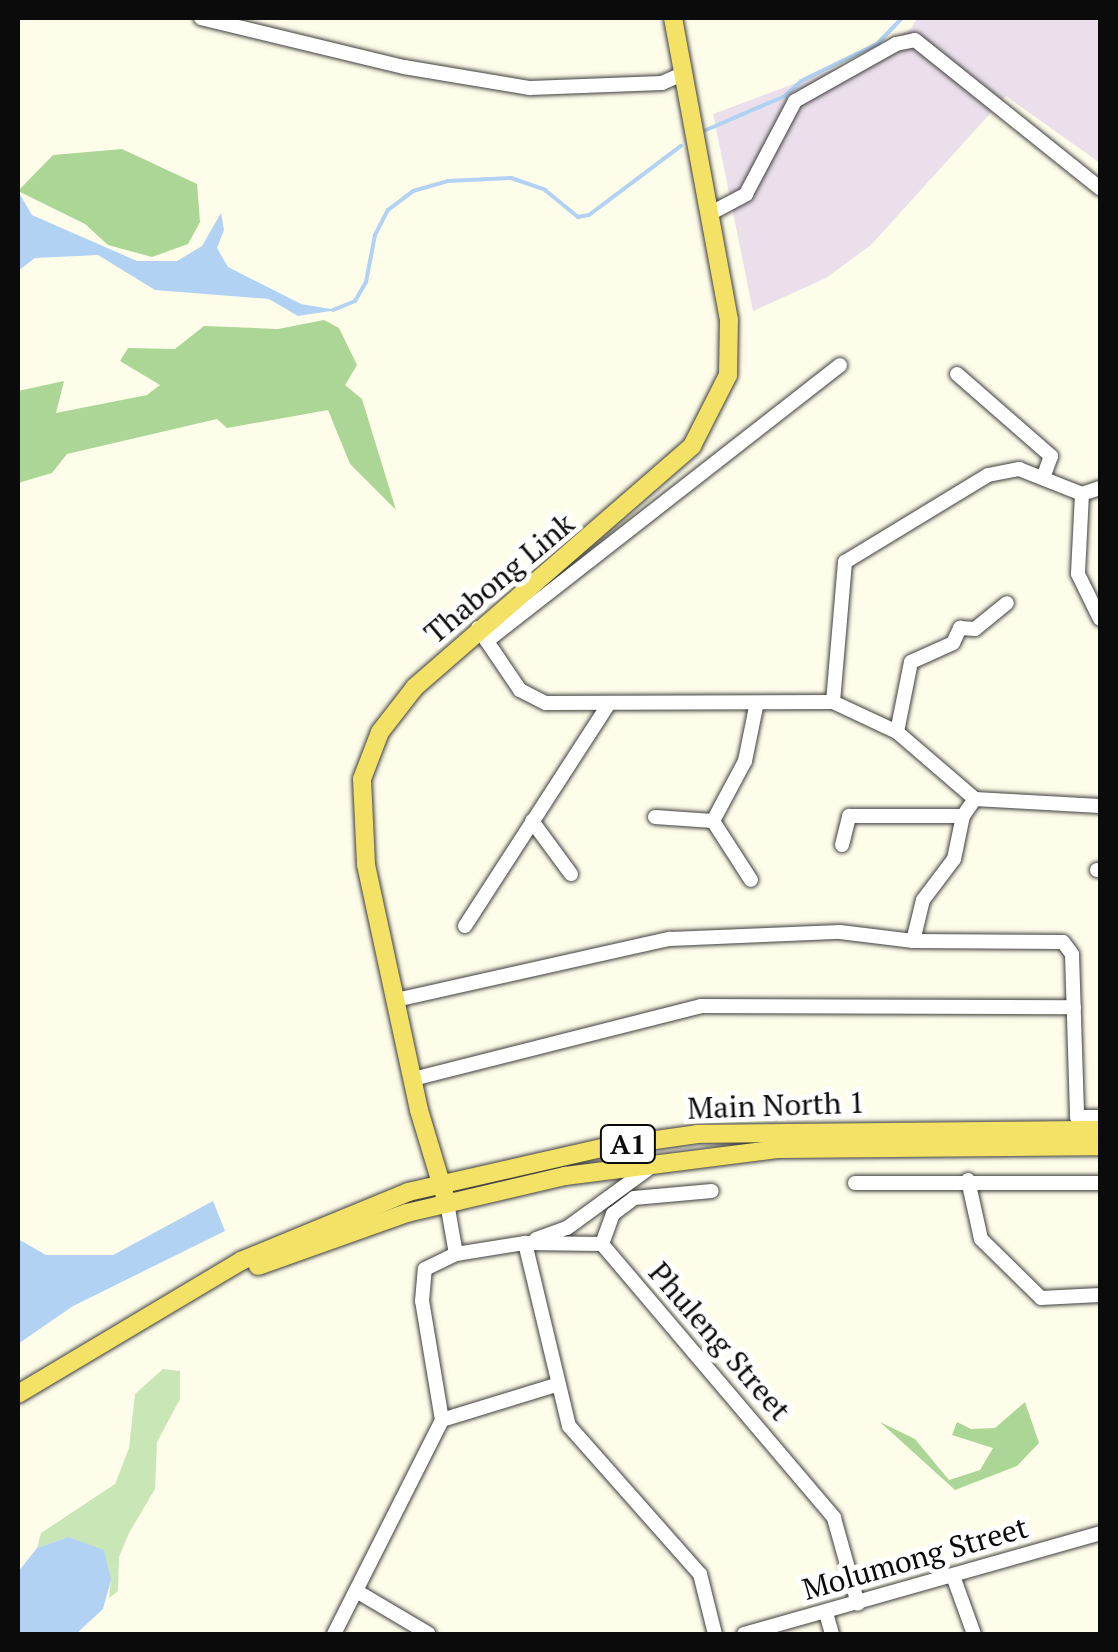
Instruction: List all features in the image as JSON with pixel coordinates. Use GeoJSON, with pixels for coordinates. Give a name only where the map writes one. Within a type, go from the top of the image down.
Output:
{"type":"FeatureCollection","features":[{"type":"Feature","properties":{"kind":"main road","name":"Thabong Link"},"geometry":{"type":"LineString","coordinates":[[444,1194],[413,1079],[366,864],[362,779],[391,716],[650,486],[710,417],[732,351],[672,18]]}},
{"type":"Feature","properties":{"kind":"main road","name":"Main North 1"},"geometry":{"type":"LineString","coordinates":[[18,1394],[183,1295],[444,1194],[697,1134],[1100,1130]]}},
{"type":"Feature","properties":{"kind":"main road","name":"Main North 1"},"geometry":{"type":"LineString","coordinates":[[444,1194],[831,1146],[1100,1146]]}},
{"type":"Feature","properties":{"kind":"street"},"geometry":{"type":"LineString","coordinates":[[201,18],[404,67],[530,88],[662,82],[682,74]]}},
{"type":"Feature","properties":{"kind":"street"},"geometry":{"type":"LineString","coordinates":[[710,212],[746,194],[795,101],[864,60],[915,40],[1100,188]]}},
{"type":"Feature","properties":{"kind":"street"},"geometry":{"type":"LineString","coordinates":[[840,364],[482,634],[520,690],[546,703],[756,707],[833,702],[897,732],[975,799],[1100,806]]}},
{"type":"Feature","properties":{"kind":"street"},"geometry":{"type":"LineString","coordinates":[[958,374],[1051,456],[1044,474]]}},
{"type":"Feature","properties":{"kind":"street"},"geometry":{"type":"LineString","coordinates":[[833,702],[845,562],[988,475],[1019,469],[1044,474],[1082,494],[1100,488]]}},
{"type":"Feature","properties":{"kind":"street"},"geometry":{"type":"LineString","coordinates":[[1082,494],[1078,574],[1100,618]]}},
{"type":"Feature","properties":{"kind":"street"},"geometry":{"type":"LineString","coordinates":[[897,732],[911,662],[954,643],[960,628],[975,629],[1007,603]]}},
{"type":"Feature","properties":{"kind":"street"},"geometry":{"type":"LineString","coordinates":[[465,926],[608,706]]}},
{"type":"Feature","properties":{"kind":"street"},"geometry":{"type":"LineString","coordinates":[[713,821],[744,761],[756,707]]}},
{"type":"Feature","properties":{"kind":"street"},"geometry":{"type":"LineString","coordinates":[[912,941],[923,900],[954,859],[964,816],[975,799]]}},
{"type":"Feature","properties":{"kind":"street"},"geometry":{"type":"LineString","coordinates":[[655,816],[713,821]]}},
{"type":"Feature","properties":{"kind":"street"},"geometry":{"type":"LineString","coordinates":[[842,845],[849,816],[964,816]]}},
{"type":"Feature","properties":{"kind":"street"},"geometry":{"type":"LineString","coordinates":[[532,821],[571,874]]}},
{"type":"Feature","properties":{"kind":"street"},"geometry":{"type":"LineString","coordinates":[[713,821],[750,880]]}},
{"type":"Feature","properties":{"kind":"street"},"geometry":{"type":"LineString","coordinates":[[396,1000],[670,939],[840,932],[912,941],[1063,942],[1072,954],[1077,1116],[1100,1117]]}},
{"type":"Feature","properties":{"kind":"street"},"geometry":{"type":"LineString","coordinates":[[413,1079],[700,1006],[1074,1007]]}},
{"type":"Feature","properties":{"kind":"street"},"geometry":{"type":"LineString","coordinates":[[526,1243],[567,1228],[654,1165]]}},
{"type":"Feature","properties":{"kind":"street"},"geometry":{"type":"LineString","coordinates":[[968,1180],[981,1239],[1041,1298],[1100,1295]]}},
{"type":"Feature","properties":{"kind":"street"},"geometry":{"type":"LineString","coordinates":[[856,1184],[968,1180],[1100,1183]]}},
{"type":"Feature","properties":{"kind":"street"},"geometry":{"type":"LineString","coordinates":[[334,1634],[442,1420],[422,1301],[425,1270],[456,1254],[526,1243],[602,1244],[613,1214],[634,1198],[712,1191]]}},
{"type":"Feature","properties":{"kind":"street"},"geometry":{"type":"LineString","coordinates":[[444,1194],[456,1254]]}},
{"type":"Feature","properties":{"kind":"street"},"geometry":{"type":"LineString","coordinates":[[526,1243],[546,1314],[556,1385],[569,1426],[708,1585],[715,1634]]}},
{"type":"Feature","properties":{"kind":"street","name":"Phuleng Street"},"geometry":{"type":"LineString","coordinates":[[602,1244],[834,1518],[858,1604]]}},
{"type":"Feature","properties":{"kind":"street"},"geometry":{"type":"LineString","coordinates":[[442,1420],[556,1385]]}},
{"type":"Feature","properties":{"kind":"street","name":"Molumong Street"},"geometry":{"type":"LineString","coordinates":[[744,1634],[826,1614],[1100,1533]]}},
{"type":"Feature","properties":{"kind":"street"},"geometry":{"type":"LineString","coordinates":[[953,1576],[974,1634]]}},
{"type":"Feature","properties":{"kind":"street"},"geometry":{"type":"LineString","coordinates":[[358,1592],[429,1634]]}},
{"type":"Feature","properties":{"kind":"street"},"geometry":{"type":"LineString","coordinates":[[826,1614],[832,1634]]}},
{"type":"Feature","properties":{"kind":"shaded area"},"geometry":{"type":"Polygon","coordinates":[[[917,18],[1100,18],[1100,163],[1006,96],[871,245],[826,278],[753,311],[713,114],[852,62],[911,29],[917,18]]]}},
{"type":"Feature","properties":{"kind":"green space"},"geometry":{"type":"Polygon","coordinates":[[[122,149],[197,184],[200,222],[188,244],[152,257],[108,245],[85,224],[18,191],[53,155],[122,149]]]}},
{"type":"Feature","properties":{"kind":"green space"},"geometry":{"type":"Polygon","coordinates":[[[324,320],[339,328],[357,365],[345,385],[362,399],[396,510],[350,464],[328,410],[227,428],[217,419],[67,454],[52,473],[18,483],[18,391],[64,381],[56,413],[147,395],[160,385],[120,361],[128,348],[175,349],[204,326],[278,329],[324,320]]]}},
{"type":"Feature","properties":{"kind":"green space"},"geometry":{"type":"Polygon","coordinates":[[[163,1369],[180,1371],[180,1399],[157,1442],[155,1489],[129,1533],[119,1557],[118,1591],[109,1598],[111,1580],[68,1537],[37,1548],[41,1533],[115,1484],[129,1448],[135,1394],[163,1369]]]}},
{"type":"Feature","properties":{"kind":"green space"},"geometry":{"type":"Polygon","coordinates":[[[1025,1402],[1039,1443],[1017,1466],[955,1490],[880,1422],[915,1439],[949,1480],[980,1470],[993,1448],[952,1435],[957,1422],[971,1429],[995,1428],[1025,1402]]]}},
{"type":"Feature","properties":{"kind":"water"},"geometry":{"type":"Polygon","coordinates":[[[18,191],[32,215],[137,261],[177,261],[202,246],[221,213],[224,230],[217,248],[228,267],[301,304],[337,310],[298,316],[269,299],[155,290],[98,255],[35,258],[18,271],[18,191]]]}},
{"type":"Feature","properties":{"kind":"water"},"geometry":{"type":"Polygon","coordinates":[[[213,1201],[225,1231],[73,1306],[18,1344],[18,1239],[46,1255],[113,1255],[213,1201]]]}},
{"type":"Feature","properties":{"kind":"water"},"geometry":{"type":"Polygon","coordinates":[[[68,1537],[104,1550],[111,1580],[103,1609],[76,1634],[18,1634],[18,1572],[37,1548],[68,1537]]]}},
{"type":"Feature","properties":{"kind":"waterway"},"geometry":{"type":"LineString","coordinates":[[706,130],[785,96],[801,81],[877,44],[902,18]]}},
{"type":"Feature","properties":{"kind":"waterway"},"geometry":{"type":"LineString","coordinates":[[333,310],[355,301],[366,282],[375,235],[388,210],[413,191],[448,181],[511,178],[545,190],[578,217],[589,215],[681,146]]}}]}
